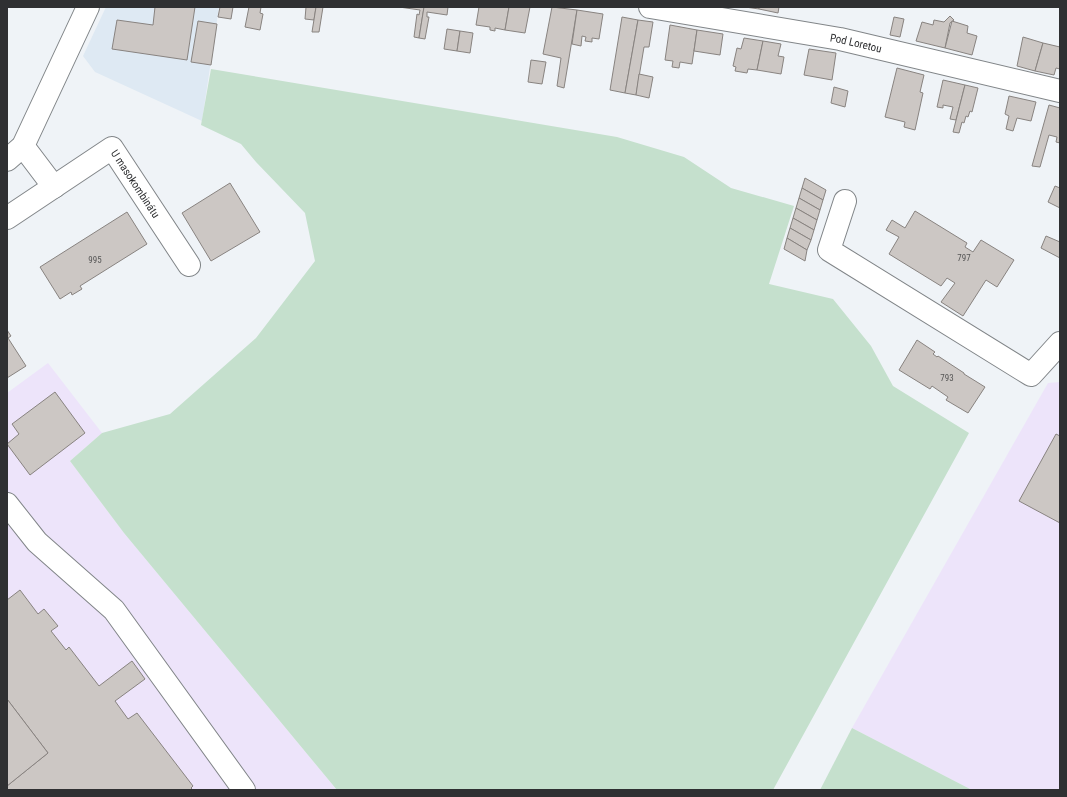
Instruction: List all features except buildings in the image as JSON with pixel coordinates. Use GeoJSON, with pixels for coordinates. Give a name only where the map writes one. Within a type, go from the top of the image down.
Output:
{"type":"FeatureCollection","features":[{"type":"Feature","properties":{"kind":"street"},"geometry":{"type":"LineString","coordinates":[[54,187],[15,153],[88,7]]}},
{"type":"Feature","properties":{"kind":"street","name":"Pod Loretou"},"geometry":{"type":"LineString","coordinates":[[650,7],[840,39],[1060,91]]}},
{"type":"Feature","properties":{"kind":"street","name":"U masokombinátu"},"geometry":{"type":"LineString","coordinates":[[7,218],[112,148],[189,265]]}},
{"type":"Feature","properties":{"kind":"street"},"geometry":{"type":"LineString","coordinates":[[845,201],[829,250],[1045,369],[1060,343]]}},
{"type":"Feature","properties":{"kind":"street"},"geometry":{"type":"LineString","coordinates":[[7,504],[37,542],[114,610],[244,790]]}},
{"type":"Feature","properties":{"kind":"shaded area"},"geometry":{"type":"Polygon","coordinates":[[[106,7],[219,7],[202,121],[95,72],[83,56],[106,7]]]}},
{"type":"Feature","properties":{"kind":"shaded area"},"geometry":{"type":"Polygon","coordinates":[[[48,363],[102,433],[70,461],[124,533],[337,790],[7,790],[7,393],[48,363]]]}},
{"type":"Feature","properties":{"kind":"shaded area"},"geometry":{"type":"Polygon","coordinates":[[[1060,382],[1060,790],[972,790],[852,728],[1048,383],[1060,382]]]}},
{"type":"Feature","properties":{"kind":"green space"},"geometry":{"type":"Polygon","coordinates":[[[211,69],[617,137],[684,157],[731,188],[794,206],[769,284],[833,299],[871,346],[893,386],[969,433],[773,790],[337,790],[124,533],[70,461],[102,433],[170,414],[256,338],[315,261],[305,213],[256,162],[241,144],[201,125],[211,69]]]}},
{"type":"Feature","properties":{"kind":"green space"},"geometry":{"type":"Polygon","coordinates":[[[852,728],[972,790],[820,790],[852,728]]]}}]}
